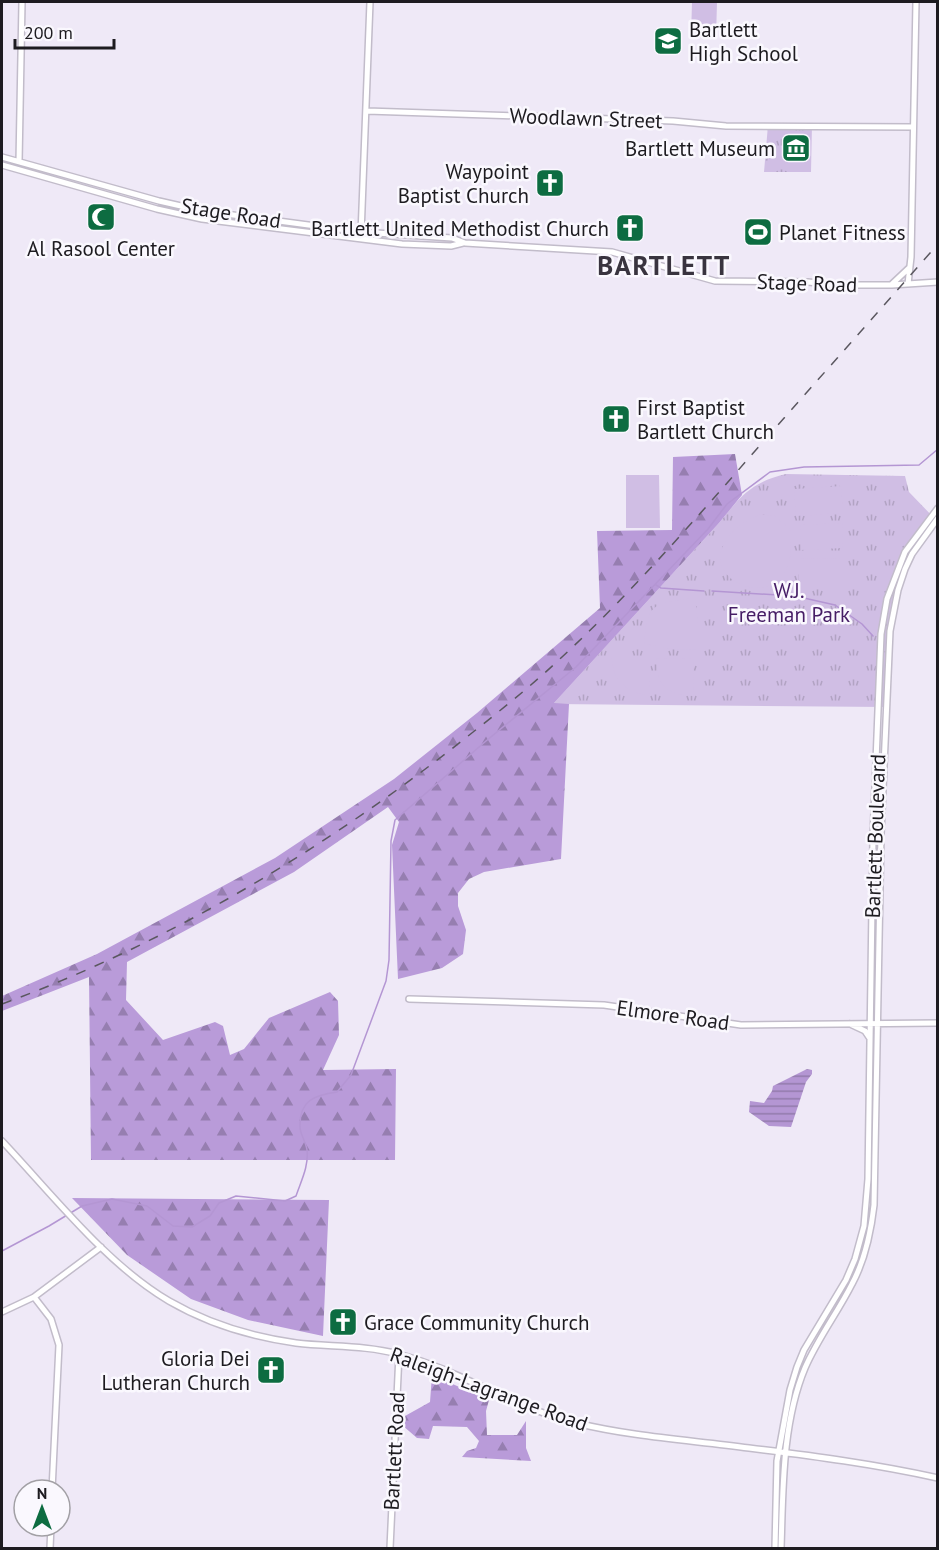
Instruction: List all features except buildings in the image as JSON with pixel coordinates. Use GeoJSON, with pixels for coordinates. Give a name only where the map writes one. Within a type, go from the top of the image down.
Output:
{"type":"FeatureCollection","features":[{"type":"Feature","properties":{"kind":"main road"},"geometry":{"type":"LineString","coordinates":[[17,168],[20,161],[21,2]]}},
{"type":"Feature","properties":{"kind":"main road"},"geometry":{"type":"LineString","coordinates":[[361,240],[370,2]]}},
{"type":"Feature","properties":{"kind":"main road"},"geometry":{"type":"LineString","coordinates":[[908,284],[916,2]]}},
{"type":"Feature","properties":{"kind":"main road","name":"Woodlawn Street"},"geometry":{"type":"LineString","coordinates":[[367,111],[673,121],[726,126],[913,127]]}},
{"type":"Feature","properties":{"kind":"main road","name":"Stage Road"},"geometry":{"type":"LineString","coordinates":[[2,157],[203,211],[361,232],[452,238],[465,243]]}},
{"type":"Feature","properties":{"kind":"main road","name":"Stage Road"},"geometry":{"type":"LineString","coordinates":[[2,165],[158,209],[202,219],[361,240],[451,246],[465,243],[612,252],[715,281],[891,285],[938,282]]}},
{"type":"Feature","properties":{"kind":"main road"},"geometry":{"type":"LineString","coordinates":[[891,285],[910,267]]}},
{"type":"Feature","properties":{"kind":"main road","name":"Bartlett Boulevard"},"geometry":{"type":"LineString","coordinates":[[871,1179],[869,1101],[873,838],[882,625],[887,599],[905,552],[938,508]]}},
{"type":"Feature","properties":{"kind":"main road","name":"Bartlett Boulevard"},"geometry":{"type":"LineString","coordinates":[[871,1179],[876,1101],[881,827],[890,631],[897,590],[905,569],[912,554],[938,518]]}},
{"type":"Feature","properties":{"kind":"main road","name":"Elmore Road"},"geometry":{"type":"LineString","coordinates":[[409,999],[604,1005],[741,1025],[938,1023]]}},
{"type":"Feature","properties":{"kind":"main road"},"geometry":{"type":"LineString","coordinates":[[856,1023],[871,1009]]}},
{"type":"Feature","properties":{"kind":"main road"},"geometry":{"type":"LineString","coordinates":[[847,1023],[865,1031],[870,1038]]}},
{"type":"Feature","properties":{"kind":"main road"},"geometry":{"type":"LineString","coordinates":[[869,1101],[876,1101]]}},
{"type":"Feature","properties":{"kind":"main road","name":"Raleigh-Lagrange Road"},"geometry":{"type":"LineString","coordinates":[[2,1142],[101,1247],[142,1282],[170,1302],[248,1333],[295,1343],[373,1349],[399,1354],[447,1371],[539,1412],[572,1422],[653,1438],[864,1463],[938,1478]]}},
{"type":"Feature","properties":{"kind":"main road"},"geometry":{"type":"LineString","coordinates":[[774,1548],[782,1452],[789,1399],[797,1366],[804,1350],[846,1280],[864,1226],[871,1179]]}},
{"type":"Feature","properties":{"kind":"main road"},"geometry":{"type":"LineString","coordinates":[[787,1423],[805,1367],[853,1283],[862,1262],[872,1224],[874,1204],[871,1179]]}},
{"type":"Feature","properties":{"kind":"main road"},"geometry":{"type":"LineString","coordinates":[[866,1204],[874,1204]]}},
{"type":"Feature","properties":{"kind":"main road"},"geometry":{"type":"LineString","coordinates":[[2,1312],[34,1297],[101,1247]]}},
{"type":"Feature","properties":{"kind":"main road"},"geometry":{"type":"LineString","coordinates":[[34,1297],[51,1319],[58,1344],[52,1478]]}},
{"type":"Feature","properties":{"kind":"main road","name":"Bartlett Road"},"geometry":{"type":"LineString","coordinates":[[390,1548],[399,1354]]}},
{"type":"Feature","properties":{"kind":"main road"},"geometry":{"type":"LineString","coordinates":[[789,1399],[796,1400]]}},
{"type":"Feature","properties":{"kind":"main road"},"geometry":{"type":"LineString","coordinates":[[781,1548],[782,1452]]}},
{"type":"Feature","properties":{"kind":"green space"},"geometry":{"type":"Polygon","coordinates":[[[692,2],[717,2],[716,38],[691,37],[692,2]]]}},
{"type":"Feature","properties":{"kind":"green space"},"geometry":{"type":"Polygon","coordinates":[[[768,125],[812,125],[811,172],[764,172],[768,125]]]}},
{"type":"Feature","properties":{"kind":"green space"},"geometry":{"type":"Polygon","coordinates":[[[735,454],[742,495],[554,703],[569,704],[561,859],[484,872],[469,879],[458,893],[458,906],[466,930],[463,954],[442,968],[398,979],[392,845],[399,822],[388,807],[294,872],[127,962],[126,1000],[163,1040],[215,1022],[223,1026],[230,1055],[244,1049],[269,1018],[330,992],[338,1001],[339,1035],[323,1070],[396,1069],[395,1160],[91,1160],[89,977],[2,1011],[2,996],[97,954],[275,858],[394,779],[477,713],[600,608],[597,531],[672,530],[673,457],[735,454]]]}},
{"type":"Feature","properties":{"kind":"green space","name":"W.J. Freeman Park"},"geometry":{"type":"Polygon","coordinates":[[[786,474],[905,476],[909,492],[936,520],[912,554],[894,608],[886,707],[553,704],[740,498],[764,481],[786,474]]]}},
{"type":"Feature","properties":{"kind":"green space"},"geometry":{"type":"Polygon","coordinates":[[[626,475],[659,475],[660,528],[626,528],[626,475]]]}},
{"type":"Feature","properties":{"kind":"green space"},"geometry":{"type":"Polygon","coordinates":[[[841,486],[843,513],[796,516],[794,489],[841,486]]]}},
{"type":"Feature","properties":{"kind":"green space"},"geometry":{"type":"Polygon","coordinates":[[[761,514],[775,516],[790,529],[790,554],[786,569],[777,580],[763,587],[753,588],[734,581],[722,566],[720,556],[726,540],[734,530],[761,514]]]}},
{"type":"Feature","properties":{"kind":"green space"},"geometry":{"type":"Polygon","coordinates":[[[842,523],[843,548],[801,550],[800,525],[842,523]]]}},
{"type":"Feature","properties":{"kind":"green space"},"geometry":{"type":"Polygon","coordinates":[[[843,558],[843,585],[799,585],[799,559],[843,558]]]}},
{"type":"Feature","properties":{"kind":"green space"},"geometry":{"type":"Polygon","coordinates":[[[695,598],[698,623],[698,648],[696,650],[672,649],[645,644],[648,619],[656,607],[663,603],[695,598]]]}},
{"type":"Feature","properties":{"kind":"green space"},"geometry":{"type":"Polygon","coordinates":[[[612,656],[649,656],[651,658],[649,695],[633,692],[617,678],[612,656]]]}},
{"type":"Feature","properties":{"kind":"green space"},"geometry":{"type":"Polygon","coordinates":[[[657,658],[692,659],[694,661],[693,696],[670,691],[665,687],[658,675],[657,658]]]}},
{"type":"Feature","properties":{"kind":"green space"},"geometry":{"type":"Polygon","coordinates":[[[72,1198],[329,1200],[323,1336],[248,1320],[191,1299],[127,1255],[72,1198]]]}},
{"type":"Feature","properties":{"kind":"green space"},"geometry":{"type":"Polygon","coordinates":[[[432,1375],[489,1400],[486,1411],[487,1435],[517,1435],[526,1421],[526,1448],[531,1461],[462,1457],[467,1451],[476,1448],[479,1441],[467,1427],[433,1426],[429,1439],[417,1438],[402,1425],[405,1416],[430,1402],[432,1375]]]}},
{"type":"Feature","properties":{"kind":"shaded area"},"geometry":{"type":"Polygon","coordinates":[[[807,1069],[812,1070],[812,1074],[806,1082],[791,1127],[769,1126],[749,1112],[750,1101],[764,1103],[773,1086],[807,1069]]]}},
{"type":"Feature","properties":{"kind":"waterway"},"geometry":{"type":"LineString","coordinates":[[2,1251],[82,1206],[112,1199],[147,1206],[173,1226],[192,1227],[210,1216],[219,1203],[236,1196],[285,1201],[296,1196],[307,1162],[306,1147],[300,1130],[302,1111],[305,1105],[315,1097],[337,1092],[351,1075],[386,981],[389,960],[391,841],[395,820],[576,667],[708,529],[727,504],[770,472],[804,467],[919,465],[938,449]]}},
{"type":"Feature","properties":{"kind":"waterway"},"geometry":{"type":"LineString","coordinates":[[656,585],[661,588],[704,591]]}},
{"type":"Feature","properties":{"kind":"waterway"},"geometry":{"type":"LineString","coordinates":[[712,591],[795,596],[835,605],[862,624],[873,636]]}},
{"type":"Feature","properties":{"kind":"railway"},"geometry":{"type":"LineString","coordinates":[[2,1004],[121,954],[235,895],[344,827],[397,790],[506,706],[588,633],[637,582],[938,244]]}},
{"type":"Feature","properties":{"kind":"place","name":"Bartlett High School"},"geometry":{"type":"Point","coordinates":[668,41]}},
{"type":"Feature","properties":{"kind":"place","name":"Bartlett Museum"},"geometry":{"type":"Point","coordinates":[796,148]}},
{"type":"Feature","properties":{"kind":"place","name":"Waypoint Baptist Church"},"geometry":{"type":"Point","coordinates":[550,183]}},
{"type":"Feature","properties":{"kind":"place","name":"Al Rasool Center"},"geometry":{"type":"Point","coordinates":[101,217]}},
{"type":"Feature","properties":{"kind":"place","name":"Bartlett United Methodist Church"},"geometry":{"type":"Point","coordinates":[630,228]}},
{"type":"Feature","properties":{"kind":"place","name":"Planet Fitness"},"geometry":{"type":"Point","coordinates":[758,232]}},
{"type":"Feature","properties":{"kind":"place","name":"First Baptist Bartlett Church"},"geometry":{"type":"Point","coordinates":[616,419]}},
{"type":"Feature","properties":{"kind":"place","name":"Grace Community Church"},"geometry":{"type":"Point","coordinates":[343,1322]}},
{"type":"Feature","properties":{"kind":"place","name":"Gloria Dei Lutheran Church"},"geometry":{"type":"Point","coordinates":[271,1370]}},
{"type":"Feature","properties":{"kind":"district","name":"BARTLETT"},"geometry":{"type":"Point","coordinates":[664,265]}}]}
